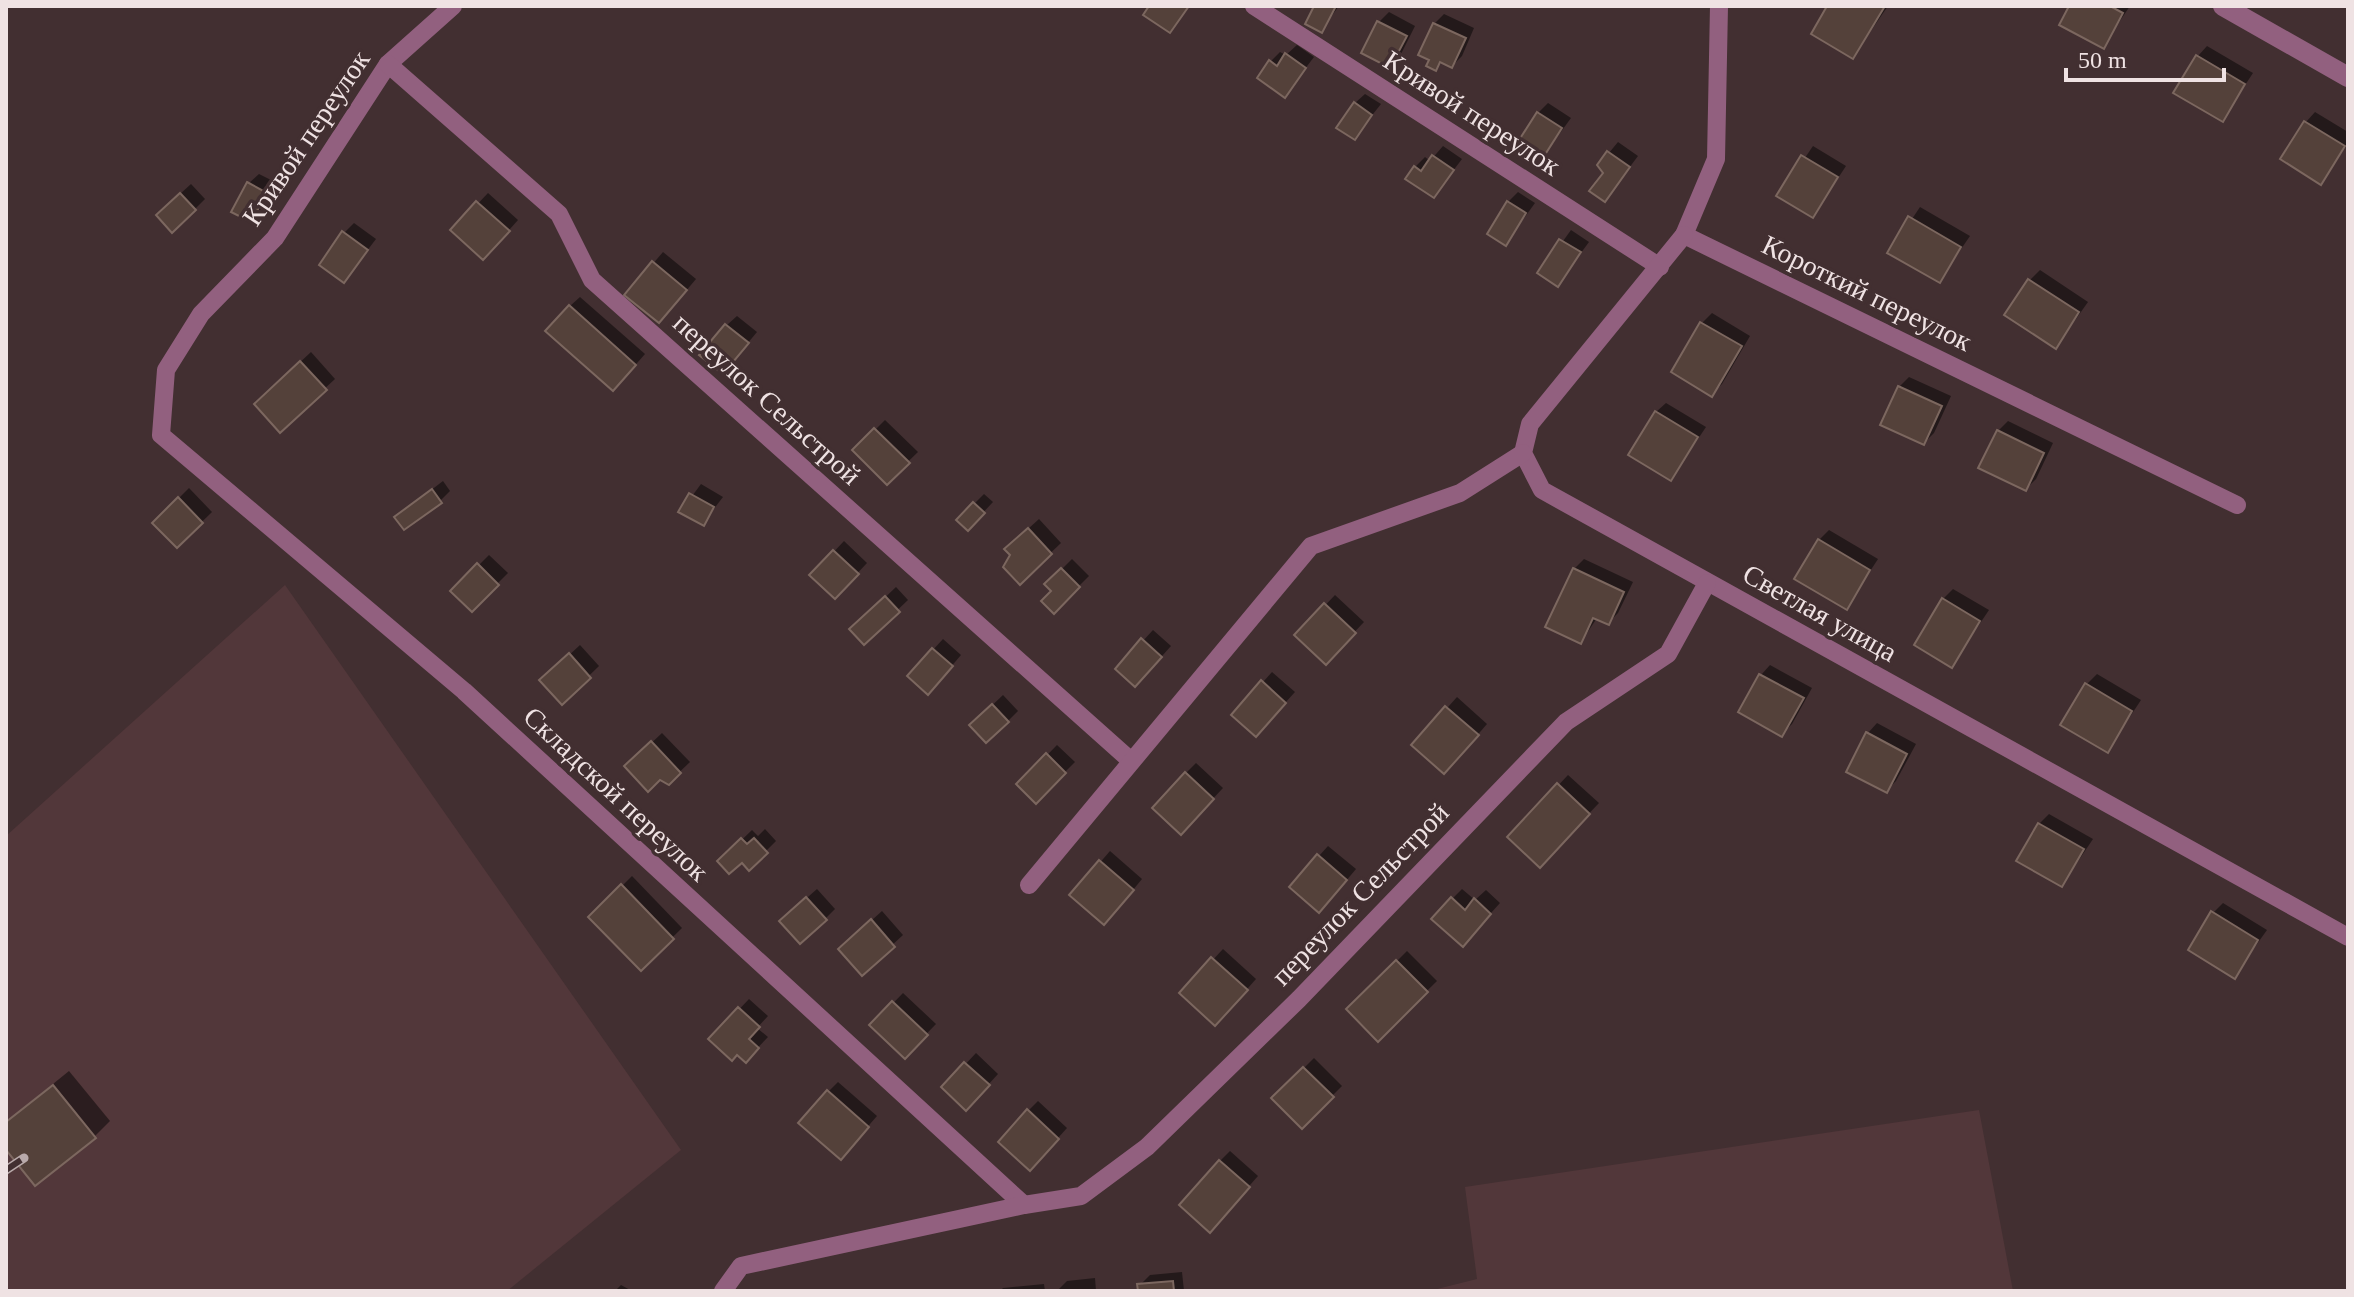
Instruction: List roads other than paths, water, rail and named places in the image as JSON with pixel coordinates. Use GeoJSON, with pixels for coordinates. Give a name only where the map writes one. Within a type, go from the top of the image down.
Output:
{"type":"FeatureCollection","features":[{"type":"Feature","properties":{"kind":"street","name":"Кривой переулок"},"geometry":{"type":"LineString","coordinates":[[161,435],[166,370],[201,314],[275,238],[388,64],[453,6]]}},
{"type":"Feature","properties":{"kind":"street","name":"Кривой переулок"},"geometry":{"type":"LineString","coordinates":[[1254,6],[1660,267]]}},
{"type":"Feature","properties":{"kind":"street"},"geometry":{"type":"LineString","coordinates":[[1029,885],[1311,546],[1460,493],[1523,453],[1530,424],[1684,235],[1716,159],[1719,6]]}},
{"type":"Feature","properties":{"kind":"street"},"geometry":{"type":"LineString","coordinates":[[2223,6],[2348,77]]}},
{"type":"Feature","properties":{"kind":"street","name":"переулок Сельстрой"},"geometry":{"type":"LineString","coordinates":[[388,64],[559,214],[592,280],[1130,760]]}},
{"type":"Feature","properties":{"kind":"street","name":"Короткий переулок"},"geometry":{"type":"LineString","coordinates":[[1684,235],[2237,505]]}},
{"type":"Feature","properties":{"kind":"street","name":"Складской переулок"},"geometry":{"type":"LineString","coordinates":[[161,435],[464,691],[1024,1205]]}},
{"type":"Feature","properties":{"kind":"street","name":"Светлая улица"},"geometry":{"type":"LineString","coordinates":[[1523,453],[1542,490],[2348,937]]}},
{"type":"Feature","properties":{"kind":"street","name":"переулок Сельстрой"},"geometry":{"type":"LineString","coordinates":[[723,1291],[741,1266],[1024,1205],[1081,1196],[1147,1147],[1299,999],[1566,722],[1668,654],[1707,583]]}},
{"type":"Feature","properties":{"kind":"railway"},"geometry":{"type":"LineString","coordinates":[[6,1170],[24,1158]]}}]}
